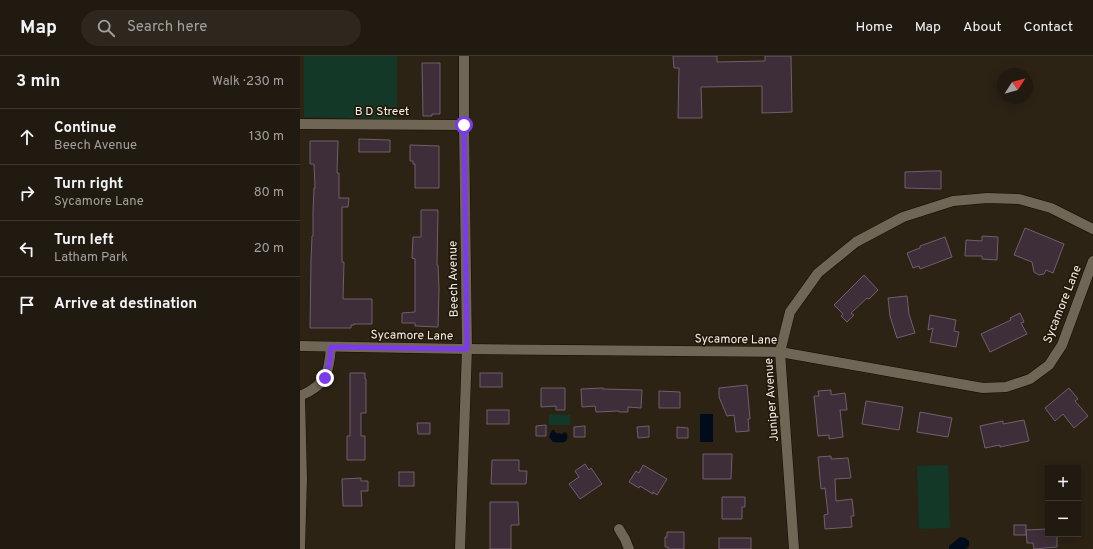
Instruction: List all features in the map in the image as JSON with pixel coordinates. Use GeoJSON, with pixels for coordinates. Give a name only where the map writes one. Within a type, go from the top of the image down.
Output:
{"type":"FeatureCollection","features":[{"type":"Feature","properties":{"kind":"street","name":"Beech Avenue"},"geometry":{"type":"LineString","coordinates":[[460,549],[467,349],[464,56]]}},
{"type":"Feature","properties":{"kind":"street","name":"B D Street"},"geometry":{"type":"LineString","coordinates":[[300,124],[464,125]]}},
{"type":"Feature","properties":{"kind":"street","name":"Juniper Avenue"},"geometry":{"type":"LineString","coordinates":[[794,549],[780,352],[790,312],[818,273],[856,242],[903,217],[953,201],[987,198],[1019,199],[1051,208],[1093,230]]}},
{"type":"Feature","properties":{"kind":"street","name":"Sycamore Lane"},"geometry":{"type":"LineString","coordinates":[[300,346],[780,352],[983,388],[1006,387],[1030,380],[1049,365],[1058,352],[1062,346],[1093,261]]}},
{"type":"Feature","properties":{"kind":"street"},"geometry":{"type":"LineString","coordinates":[[300,549],[302,479],[300,396],[314,389],[325,378],[330,360],[331,347]]}},
{"type":"Feature","properties":{"kind":"street"},"geometry":{"type":"LineString","coordinates":[[620,530],[630,549]]}},
{"type":"Feature","properties":{"kind":"green space"},"geometry":{"type":"Polygon","coordinates":[[[304,56],[397,56],[397,119],[304,117],[304,56]]]}},
{"type":"Feature","properties":{"kind":"green space"},"geometry":{"type":"Polygon","coordinates":[[[549,414],[570,415],[570,425],[549,425],[549,414]]]}},
{"type":"Feature","properties":{"kind":"green space"},"geometry":{"type":"Polygon","coordinates":[[[948,465],[950,528],[919,529],[917,466],[948,465]]]}},
{"type":"Feature","properties":{"kind":"water"},"geometry":{"type":"Polygon","coordinates":[[[700,414],[713,414],[713,442],[700,442],[700,414]]]}},
{"type":"Feature","properties":{"kind":"water"},"geometry":{"type":"Polygon","coordinates":[[[552,430],[556,433],[562,434],[565,432],[567,434],[567,440],[564,442],[553,442],[549,437],[552,430]]]}},
{"type":"Feature","properties":{"kind":"water"},"geometry":{"type":"Polygon","coordinates":[[[960,537],[969,541],[969,546],[966,549],[949,549],[949,546],[960,537]]]}},
{"type":"Feature","properties":{"kind":"building"},"geometry":{"type":"Polygon","coordinates":[[[673,56],[717,56],[717,62],[765,61],[765,56],[791,56],[792,112],[762,113],[762,86],[701,87],[702,118],[678,118],[679,68],[674,68],[673,56]]]}},
{"type":"Feature","properties":{"kind":"building"},"geometry":{"type":"Polygon","coordinates":[[[422,63],[440,63],[440,114],[423,116],[422,63]]]}},
{"type":"Feature","properties":{"kind":"building"},"geometry":{"type":"Polygon","coordinates":[[[359,139],[390,140],[390,152],[359,152],[359,139]]]}},
{"type":"Feature","properties":{"kind":"building"},"geometry":{"type":"Polygon","coordinates":[[[310,141],[338,141],[337,173],[339,173],[339,198],[349,198],[348,207],[342,207],[342,262],[344,262],[343,299],[372,299],[372,324],[354,324],[351,325],[351,328],[310,328],[311,261],[315,188],[314,164],[310,164],[310,141]]]}},
{"type":"Feature","properties":{"kind":"building"},"geometry":{"type":"Polygon","coordinates":[[[410,145],[439,146],[439,188],[415,188],[415,164],[413,164],[413,161],[410,161],[410,145]]]}},
{"type":"Feature","properties":{"kind":"building"},"geometry":{"type":"Polygon","coordinates":[[[941,171],[941,189],[905,188],[905,172],[941,171]]]}},
{"type":"Feature","properties":{"kind":"building"},"geometry":{"type":"Polygon","coordinates":[[[421,210],[438,210],[438,327],[415,326],[415,323],[402,323],[402,313],[415,312],[415,259],[412,258],[413,237],[421,237],[421,210]]]}},
{"type":"Feature","properties":{"kind":"building"},"geometry":{"type":"Polygon","coordinates":[[[1025,228],[1064,244],[1053,273],[1046,270],[1044,274],[1039,275],[1034,272],[1032,262],[1014,255],[1025,228]]]}},
{"type":"Feature","properties":{"kind":"building"},"geometry":{"type":"Polygon","coordinates":[[[982,236],[998,237],[997,260],[982,259],[982,256],[965,256],[966,240],[982,241],[982,236]]]}},
{"type":"Feature","properties":{"kind":"building"},"geometry":{"type":"Polygon","coordinates":[[[945,237],[952,257],[920,269],[919,266],[913,268],[907,253],[920,248],[920,246],[945,237]]]}},
{"type":"Feature","properties":{"kind":"building"},"geometry":{"type":"Polygon","coordinates":[[[864,275],[878,290],[851,313],[854,315],[847,322],[841,316],[843,314],[834,305],[864,275]]]}},
{"type":"Feature","properties":{"kind":"building"},"geometry":{"type":"Polygon","coordinates":[[[907,296],[909,314],[915,333],[897,338],[890,316],[888,298],[907,296]]]}},
{"type":"Feature","properties":{"kind":"building"},"geometry":{"type":"Polygon","coordinates":[[[1020,313],[1024,322],[1021,323],[1027,334],[990,352],[981,334],[1011,320],[1010,318],[1020,313]]]}},
{"type":"Feature","properties":{"kind":"building"},"geometry":{"type":"Polygon","coordinates":[[[930,315],[956,320],[954,331],[959,332],[956,347],[930,342],[933,328],[928,330],[930,315]]]}},
{"type":"Feature","properties":{"kind":"building"},"geometry":{"type":"Polygon","coordinates":[[[350,373],[365,373],[366,413],[361,413],[361,436],[365,436],[365,460],[347,460],[347,436],[350,436],[350,373]]]}},
{"type":"Feature","properties":{"kind":"building"},"geometry":{"type":"Polygon","coordinates":[[[480,373],[502,373],[502,387],[480,387],[480,373]]]}},
{"type":"Feature","properties":{"kind":"building"},"geometry":{"type":"Polygon","coordinates":[[[747,385],[750,419],[748,419],[749,431],[736,432],[734,415],[727,416],[719,397],[719,388],[747,385]]]}},
{"type":"Feature","properties":{"kind":"building"},"geometry":{"type":"Polygon","coordinates":[[[541,388],[565,388],[565,410],[556,410],[556,406],[541,407],[541,388]]]}},
{"type":"Feature","properties":{"kind":"building"},"geometry":{"type":"Polygon","coordinates":[[[603,388],[642,390],[641,408],[628,407],[628,412],[596,412],[595,406],[582,407],[581,389],[603,388]]]}},
{"type":"Feature","properties":{"kind":"building"},"geometry":{"type":"Polygon","coordinates":[[[1069,388],[1078,399],[1075,401],[1088,416],[1074,428],[1063,414],[1055,421],[1045,408],[1069,388]]]}},
{"type":"Feature","properties":{"kind":"building"},"geometry":{"type":"Polygon","coordinates":[[[831,390],[831,395],[845,393],[847,410],[840,410],[843,437],[829,439],[829,435],[818,436],[814,396],[819,396],[818,391],[831,390]]]}},
{"type":"Feature","properties":{"kind":"building"},"geometry":{"type":"Polygon","coordinates":[[[659,391],[680,392],[680,408],[659,408],[659,391]]]}},
{"type":"Feature","properties":{"kind":"building"},"geometry":{"type":"Polygon","coordinates":[[[866,401],[903,407],[899,430],[862,424],[866,401]]]}},
{"type":"Feature","properties":{"kind":"building"},"geometry":{"type":"Polygon","coordinates":[[[487,410],[509,410],[509,424],[487,424],[487,410]]]}},
{"type":"Feature","properties":{"kind":"building"},"geometry":{"type":"Polygon","coordinates":[[[920,412],[952,418],[948,437],[917,432],[920,412]]]}},
{"type":"Feature","properties":{"kind":"building"},"geometry":{"type":"Polygon","coordinates":[[[1024,420],[1029,441],[1000,447],[1000,445],[985,448],[980,426],[1003,421],[1003,424],[1024,420]]]}},
{"type":"Feature","properties":{"kind":"building"},"geometry":{"type":"Polygon","coordinates":[[[417,423],[430,423],[430,434],[418,434],[417,423]]]}},
{"type":"Feature","properties":{"kind":"building"},"geometry":{"type":"Polygon","coordinates":[[[546,425],[546,436],[536,436],[536,426],[546,425]]]}},
{"type":"Feature","properties":{"kind":"building"},"geometry":{"type":"Polygon","coordinates":[[[585,426],[585,437],[574,437],[574,427],[585,426]]]}},
{"type":"Feature","properties":{"kind":"building"},"geometry":{"type":"Polygon","coordinates":[[[649,426],[649,437],[638,438],[637,427],[649,426]]]}},
{"type":"Feature","properties":{"kind":"building"},"geometry":{"type":"Polygon","coordinates":[[[677,427],[688,428],[688,438],[677,438],[677,427]]]}},
{"type":"Feature","properties":{"kind":"building"},"geometry":{"type":"Polygon","coordinates":[[[703,454],[732,454],[731,479],[703,479],[703,454]]]}},
{"type":"Feature","properties":{"kind":"building"},"geometry":{"type":"Polygon","coordinates":[[[831,456],[831,459],[848,458],[851,478],[835,479],[836,501],[852,499],[854,516],[851,516],[852,527],[825,529],[824,515],[828,514],[825,488],[821,489],[818,457],[831,456]]]}},
{"type":"Feature","properties":{"kind":"building"},"geometry":{"type":"Polygon","coordinates":[[[492,460],[519,460],[519,471],[527,471],[526,484],[491,484],[492,460]]]}},
{"type":"Feature","properties":{"kind":"building"},"geometry":{"type":"Polygon","coordinates":[[[585,464],[589,470],[591,468],[602,484],[580,499],[569,484],[579,477],[575,471],[585,464]]]}},
{"type":"Feature","properties":{"kind":"building"},"geometry":{"type":"Polygon","coordinates":[[[643,465],[667,479],[657,495],[640,486],[639,488],[629,482],[636,471],[639,473],[643,465]]]}},
{"type":"Feature","properties":{"kind":"building"},"geometry":{"type":"Polygon","coordinates":[[[399,472],[414,472],[414,486],[399,486],[399,472]]]}},
{"type":"Feature","properties":{"kind":"building"},"geometry":{"type":"Polygon","coordinates":[[[361,478],[361,481],[368,481],[368,491],[361,491],[362,506],[343,506],[342,479],[361,478]]]}},
{"type":"Feature","properties":{"kind":"building"},"geometry":{"type":"Polygon","coordinates":[[[722,497],[745,497],[745,507],[742,507],[742,519],[722,519],[722,497]]]}},
{"type":"Feature","properties":{"kind":"building"},"geometry":{"type":"Polygon","coordinates":[[[490,502],[518,502],[519,525],[511,525],[511,549],[490,549],[490,502]]]}},
{"type":"Feature","properties":{"kind":"building"},"geometry":{"type":"Polygon","coordinates":[[[1014,525],[1026,525],[1026,535],[1014,535],[1014,525]]]}},
{"type":"Feature","properties":{"kind":"building"},"geometry":{"type":"Polygon","coordinates":[[[1045,529],[1045,537],[1057,537],[1057,547],[1034,549],[1033,543],[1027,543],[1026,530],[1045,529]]]}},
{"type":"Feature","properties":{"kind":"building"},"geometry":{"type":"Polygon","coordinates":[[[667,532],[684,532],[684,549],[668,549],[668,547],[665,547],[665,537],[667,537],[667,532]]]}},
{"type":"Feature","properties":{"kind":"building"},"geometry":{"type":"Polygon","coordinates":[[[719,538],[751,538],[751,549],[719,549],[719,538]]]}},
{"type":"Feature","properties":{"kind":"route"},"geometry":{"type":"LineString","coordinates":[[325,378],[330,360],[331,347],[467,349],[464,125]]}}]}
